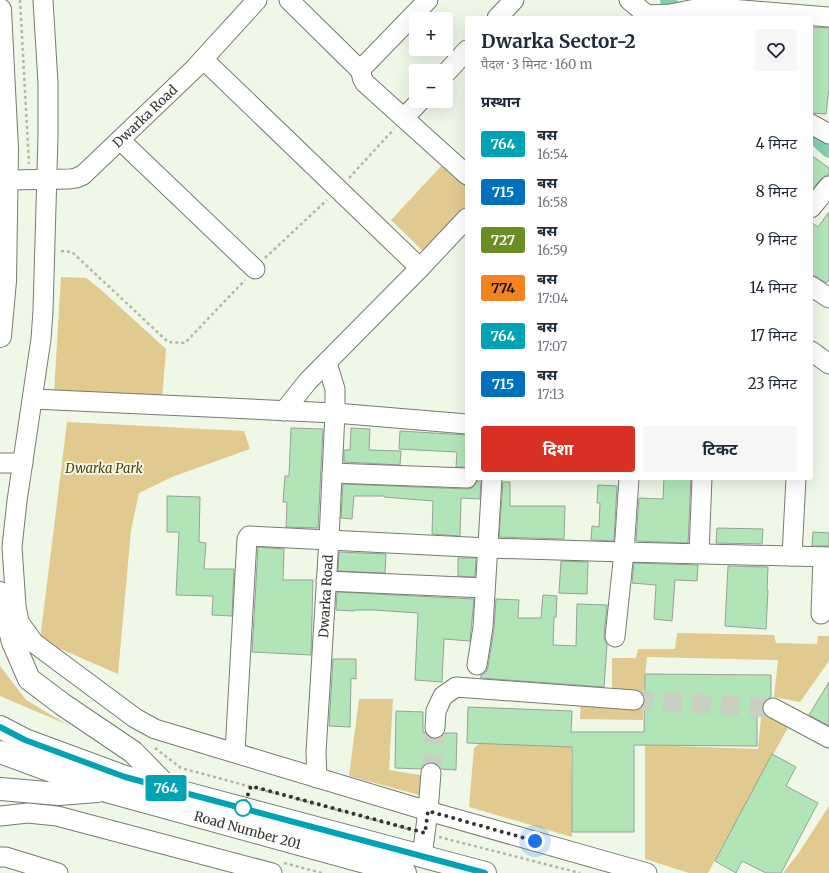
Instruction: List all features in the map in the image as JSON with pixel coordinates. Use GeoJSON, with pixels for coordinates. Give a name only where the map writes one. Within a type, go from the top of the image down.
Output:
{"type":"FeatureCollection","features":[{"type":"Feature","properties":{"kind":"main road"},"geometry":{"type":"LineString","coordinates":[[0,10],[7,149],[5,281],[0,336]]}},
{"type":"Feature","properties":{"kind":"main road"},"geometry":{"type":"LineString","coordinates":[[0,592],[13,642],[29,679],[62,704],[133,752],[169,789]]}},
{"type":"Feature","properties":{"kind":"main road","name":"Road Number 201"},"geometry":{"type":"LineString","coordinates":[[0,727],[25,740],[125,777],[485,873]]}},
{"type":"Feature","properties":{"kind":"main road","name":"Road Number 201"},"geometry":{"type":"LineString","coordinates":[[0,752],[106,791],[406,873]]}},
{"type":"Feature","properties":{"kind":"main road"},"geometry":{"type":"LineString","coordinates":[[0,788],[59,794],[106,791]]}},
{"type":"Feature","properties":{"kind":"street"},"geometry":{"type":"LineString","coordinates":[[43,0],[48,83],[38,179],[43,311],[41,339],[12,547],[16,606],[19,622],[24,630],[34,643],[135,718],[155,729],[428,811],[647,873]]}},
{"type":"Feature","properties":{"kind":"street","name":"Dwarka Road"},"geometry":{"type":"LineString","coordinates":[[7,180],[76,178],[83,175],[203,59],[257,0]]}},
{"type":"Feature","properties":{"kind":"street"},"geometry":{"type":"LineString","coordinates":[[289,0],[361,71],[362,78],[365,83],[465,173]]}},
{"type":"Feature","properties":{"kind":"street"},"geometry":{"type":"LineString","coordinates":[[361,71],[364,66],[428,0]]}},
{"type":"Feature","properties":{"kind":"street"},"geometry":{"type":"LineString","coordinates":[[499,16],[514,0]]}},
{"type":"Feature","properties":{"kind":"street"},"geometry":{"type":"LineString","coordinates":[[629,0],[647,16]]}},
{"type":"Feature","properties":{"kind":"street"},"geometry":{"type":"LineString","coordinates":[[655,16],[706,7],[802,11],[829,17]]}},
{"type":"Feature","properties":{"kind":"street"},"geometry":{"type":"LineString","coordinates":[[453,65],[465,52]]}},
{"type":"Feature","properties":{"kind":"street"},"geometry":{"type":"LineString","coordinates":[[203,59],[420,268]]}},
{"type":"Feature","properties":{"kind":"street"},"geometry":{"type":"LineString","coordinates":[[404,118],[413,108]]}},
{"type":"Feature","properties":{"kind":"street"},"geometry":{"type":"LineString","coordinates":[[813,125],[829,134]]}},
{"type":"Feature","properties":{"kind":"street"},"geometry":{"type":"LineString","coordinates":[[120,140],[255,269]]}},
{"type":"Feature","properties":{"kind":"street"},"geometry":{"type":"LineString","coordinates":[[813,206],[829,186]]}},
{"type":"Feature","properties":{"kind":"street"},"geometry":{"type":"LineString","coordinates":[[284,411],[304,386],[465,220]]}},
{"type":"Feature","properties":{"kind":"street"},"geometry":{"type":"LineString","coordinates":[[813,287],[829,298]]}},
{"type":"Feature","properties":{"kind":"street"},"geometry":{"type":"LineString","coordinates":[[813,352],[829,364]]}},
{"type":"Feature","properties":{"kind":"street","name":"Dwarka Road"},"geometry":{"type":"LineString","coordinates":[[317,778],[316,752],[335,414],[335,389],[327,363]]}},
{"type":"Feature","properties":{"kind":"street"},"geometry":{"type":"LineString","coordinates":[[32,399],[284,411],[465,424]]}},
{"type":"Feature","properties":{"kind":"street"},"geometry":{"type":"LineString","coordinates":[[0,463],[23,463]]}},
{"type":"Feature","properties":{"kind":"street"},"geometry":{"type":"LineString","coordinates":[[332,473],[465,478]]}},
{"type":"Feature","properties":{"kind":"street"},"geometry":{"type":"LineString","coordinates":[[477,665],[483,627],[492,480]]}},
{"type":"Feature","properties":{"kind":"street"},"geometry":{"type":"LineString","coordinates":[[615,637],[624,552],[629,480]]}},
{"type":"Feature","properties":{"kind":"street"},"geometry":{"type":"LineString","coordinates":[[699,553],[702,480]]}},
{"type":"Feature","properties":{"kind":"street"},"geometry":{"type":"LineString","coordinates":[[792,556],[796,480]]}},
{"type":"Feature","properties":{"kind":"street"},"geometry":{"type":"LineString","coordinates":[[235,752],[249,536],[488,548],[826,557],[821,614]]}},
{"type":"Feature","properties":{"kind":"street"},"geometry":{"type":"LineString","coordinates":[[326,580],[485,588]]}},
{"type":"Feature","properties":{"kind":"street"},"geometry":{"type":"LineString","coordinates":[[435,728],[436,711],[443,696],[456,687],[634,700]]}},
{"type":"Feature","properties":{"kind":"street"},"geometry":{"type":"LineString","coordinates":[[773,708],[829,738]]}},
{"type":"Feature","properties":{"kind":"street"},"geometry":{"type":"LineString","coordinates":[[422,856],[431,773]]}},
{"type":"Feature","properties":{"kind":"street"},"geometry":{"type":"LineString","coordinates":[[0,816],[28,813],[57,816],[228,868],[272,873]]}},
{"type":"Feature","properties":{"kind":"street"},"geometry":{"type":"LineString","coordinates":[[0,857],[6,857],[58,873]]}},
{"type":"Feature","properties":{"kind":"path"},"geometry":{"type":"LineString","coordinates":[[20,0],[38,179]]}},
{"type":"Feature","properties":{"kind":"path"},"geometry":{"type":"LineString","coordinates":[[150,744],[181,768],[580,873]]}},
{"type":"Feature","properties":{"kind":"green space"},"geometry":{"type":"Polygon","coordinates":[[[446,161],[465,179],[465,212],[427,255],[391,220],[446,161]]]}},
{"type":"Feature","properties":{"kind":"green space"},"geometry":{"type":"Polygon","coordinates":[[[61,277],[86,278],[166,349],[162,402],[54,394],[61,277]]]}},
{"type":"Feature","properties":{"kind":"green space","name":"Dwarka Park"},"geometry":{"type":"Polygon","coordinates":[[[67,422],[244,431],[250,449],[172,477],[139,493],[131,530],[118,674],[40,640],[67,422]]]}},
{"type":"Feature","properties":{"kind":"green space"},"geometry":{"type":"Polygon","coordinates":[[[677,633],[774,635],[776,643],[817,644],[818,636],[829,636],[829,661],[800,702],[774,697],[778,660],[647,657],[643,696],[643,720],[580,719],[581,697],[612,696],[612,658],[636,658],[638,649],[675,649],[677,633]]]}},
{"type":"Feature","properties":{"kind":"green space"},"geometry":{"type":"Polygon","coordinates":[[[0,666],[26,700],[68,725],[0,696],[0,666]]]}},
{"type":"Feature","properties":{"kind":"green space"},"geometry":{"type":"Polygon","coordinates":[[[359,699],[393,699],[389,770],[426,776],[423,796],[349,776],[359,699]]]}},
{"type":"Feature","properties":{"kind":"green space"},"geometry":{"type":"Polygon","coordinates":[[[762,707],[791,722],[708,873],[689,873],[645,859],[645,745],[758,749],[762,707]]]}},
{"type":"Feature","properties":{"kind":"green space"},"geometry":{"type":"Polygon","coordinates":[[[480,743],[571,747],[572,837],[469,807],[474,748],[480,743]]]}},
{"type":"Feature","properties":{"kind":"green space"},"geometry":{"type":"Polygon","coordinates":[[[829,806],[829,873],[783,873],[798,854],[829,806]]]}},
{"type":"Feature","properties":{"kind":"building"},"geometry":{"type":"Polygon","coordinates":[[[813,27],[829,28],[829,88],[826,114],[813,113],[813,27]]]}},
{"type":"Feature","properties":{"kind":"building"},"geometry":{"type":"Polygon","coordinates":[[[813,156],[829,168],[829,175],[821,179],[813,189],[813,156]]]}},
{"type":"Feature","properties":{"kind":"building"},"geometry":{"type":"Polygon","coordinates":[[[829,212],[829,280],[826,283],[813,276],[813,223],[818,227],[829,212]]]}},
{"type":"Feature","properties":{"kind":"building"},"geometry":{"type":"Polygon","coordinates":[[[291,428],[323,429],[318,528],[286,527],[287,502],[283,502],[285,476],[289,476],[291,428]]]}},
{"type":"Feature","properties":{"kind":"building"},"geometry":{"type":"Polygon","coordinates":[[[351,428],[370,429],[369,450],[401,451],[400,465],[344,462],[344,450],[350,450],[351,428]]]}},
{"type":"Feature","properties":{"kind":"building"},"geometry":{"type":"Polygon","coordinates":[[[400,431],[465,435],[465,467],[456,467],[456,452],[399,449],[400,431]]]}},
{"type":"Feature","properties":{"kind":"building"},"geometry":{"type":"Polygon","coordinates":[[[664,480],[691,480],[688,543],[636,541],[639,498],[663,499],[664,480]]]}},
{"type":"Feature","properties":{"kind":"building"},"geometry":{"type":"Polygon","coordinates":[[[477,481],[481,481],[480,499],[461,498],[460,536],[432,534],[433,501],[384,496],[354,496],[352,519],[341,518],[343,484],[467,489],[472,488],[477,481]]]}},
{"type":"Feature","properties":{"kind":"building"},"geometry":{"type":"Polygon","coordinates":[[[503,482],[510,482],[510,506],[565,506],[564,539],[499,537],[503,482]]]}},
{"type":"Feature","properties":{"kind":"building"},"geometry":{"type":"Polygon","coordinates":[[[598,485],[617,486],[614,541],[591,540],[592,526],[599,527],[600,503],[597,503],[598,485]]]}},
{"type":"Feature","properties":{"kind":"building"},"geometry":{"type":"Polygon","coordinates":[[[167,496],[200,497],[199,542],[206,543],[204,569],[234,569],[232,616],[212,615],[213,596],[176,595],[179,532],[167,532],[167,496]]]}},
{"type":"Feature","properties":{"kind":"building"},"geometry":{"type":"Polygon","coordinates":[[[717,528],[763,529],[762,544],[716,543],[717,528]]]}},
{"type":"Feature","properties":{"kind":"building"},"geometry":{"type":"Polygon","coordinates":[[[813,532],[829,533],[829,546],[812,546],[813,532]]]}},
{"type":"Feature","properties":{"kind":"building"},"geometry":{"type":"Polygon","coordinates":[[[258,547],[284,549],[283,580],[313,580],[311,655],[252,652],[258,547]]]}},
{"type":"Feature","properties":{"kind":"building"},"geometry":{"type":"Polygon","coordinates":[[[339,552],[386,554],[385,573],[338,571],[339,552]]]}},
{"type":"Feature","properties":{"kind":"building"},"geometry":{"type":"Polygon","coordinates":[[[458,558],[476,558],[475,577],[458,576],[458,558]]]}},
{"type":"Feature","properties":{"kind":"building"},"geometry":{"type":"Polygon","coordinates":[[[561,561],[588,562],[587,594],[559,593],[561,561]]]}},
{"type":"Feature","properties":{"kind":"building"},"geometry":{"type":"Polygon","coordinates":[[[634,563],[698,565],[697,581],[675,580],[672,621],[654,619],[656,585],[632,583],[634,563]]]}},
{"type":"Feature","properties":{"kind":"building"},"geometry":{"type":"Polygon","coordinates":[[[728,566],[768,567],[766,629],[725,626],[728,566]]]}},
{"type":"Feature","properties":{"kind":"building"},"geometry":{"type":"Polygon","coordinates":[[[337,592],[474,599],[470,641],[444,639],[442,682],[415,680],[418,613],[374,610],[336,610],[337,592]]]}},
{"type":"Feature","properties":{"kind":"building"},"geometry":{"type":"Polygon","coordinates":[[[543,595],[557,596],[556,617],[554,617],[553,645],[576,646],[577,604],[607,605],[604,636],[607,644],[604,687],[481,678],[481,675],[486,672],[488,667],[494,629],[496,599],[519,600],[518,618],[541,618],[543,595]]]}},
{"type":"Feature","properties":{"kind":"building"},"geometry":{"type":"Polygon","coordinates":[[[333,659],[356,659],[356,679],[351,678],[350,727],[329,726],[333,659]]]}},
{"type":"Feature","properties":{"kind":"building"},"geometry":{"type":"Polygon","coordinates":[[[645,674],[771,675],[771,697],[764,702],[757,702],[757,746],[634,745],[634,832],[572,832],[572,747],[467,743],[468,707],[572,711],[571,732],[644,732],[645,674]]]}},
{"type":"Feature","properties":{"kind":"building"},"geometry":{"type":"Polygon","coordinates":[[[829,682],[829,726],[809,715],[829,682]]]}},
{"type":"Feature","properties":{"kind":"building"},"geometry":{"type":"Polygon","coordinates":[[[396,711],[423,712],[423,732],[425,732],[429,737],[435,739],[440,738],[445,733],[457,733],[456,770],[441,769],[438,764],[431,762],[426,763],[421,769],[395,768],[396,711]]]}},
{"type":"Feature","properties":{"kind":"building"},"geometry":{"type":"Polygon","coordinates":[[[772,754],[796,767],[786,786],[818,803],[781,873],[766,873],[742,861],[736,873],[715,861],[772,754]]]}},
{"type":"Feature","properties":{"kind":"waterway"},"geometry":{"type":"LineString","coordinates":[[667,0],[683,16]]}},
{"type":"Feature","properties":{"kind":"waterway"},"geometry":{"type":"LineString","coordinates":[[813,137],[829,151]]}},
{"type":"Feature","properties":{"kind":"tunnel"},"geometry":{"type":"LineString","coordinates":[[634,700],[773,708]]}},
{"type":"Feature","properties":{"kind":"tunnel"},"geometry":{"type":"LineString","coordinates":[[431,773],[435,728]]}},
{"type":"Feature","properties":{"kind":"bus line","name":"764"},"geometry":{"type":"LineString","coordinates":[[0,727],[25,740],[125,777],[485,873]]}},
{"type":"Feature","properties":{"kind":"route"},"geometry":{"type":"LineString","coordinates":[[243,808],[251,786],[425,833],[428,811],[535,841]]}}]}
